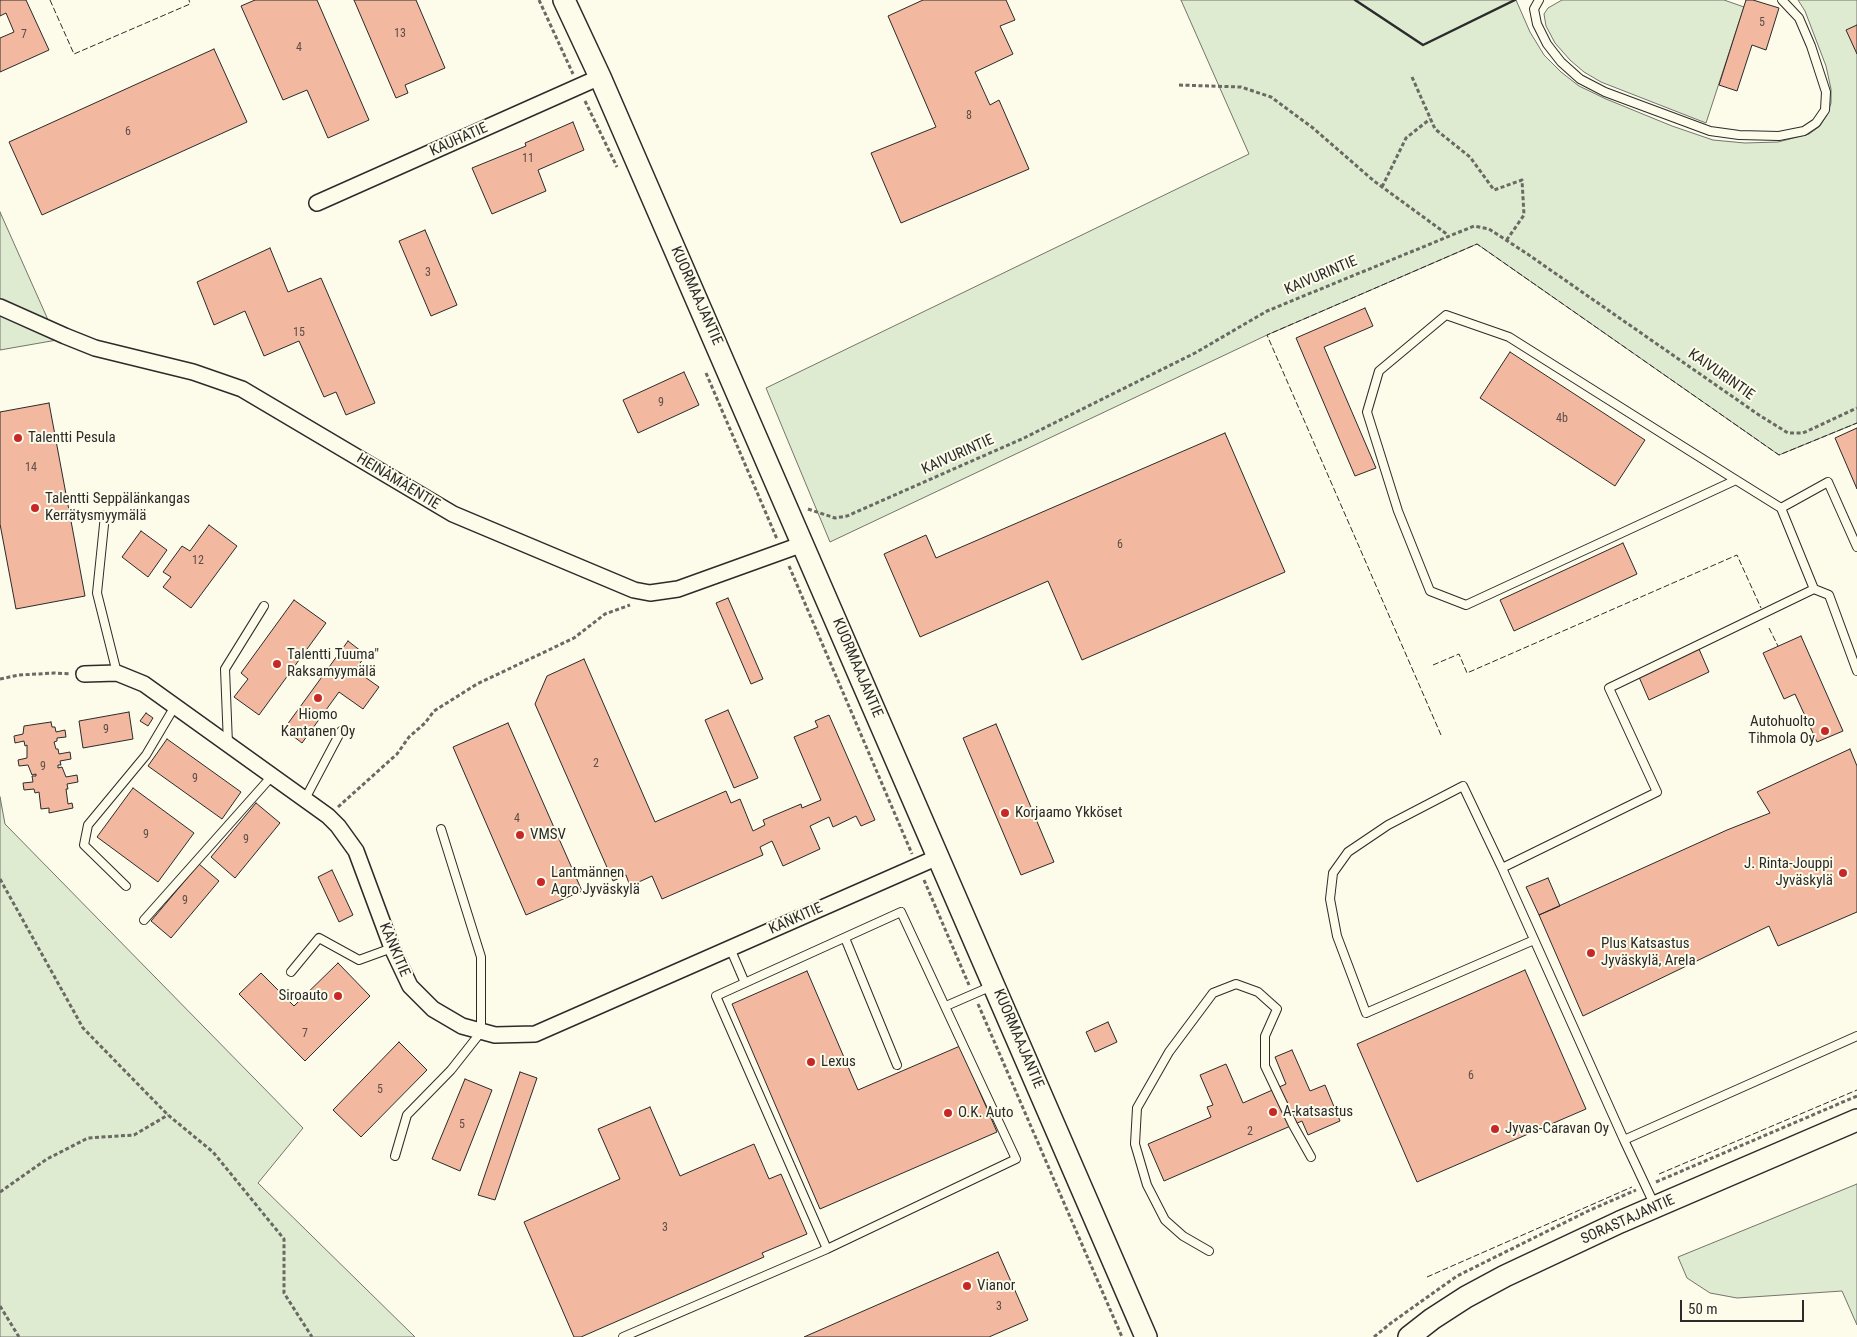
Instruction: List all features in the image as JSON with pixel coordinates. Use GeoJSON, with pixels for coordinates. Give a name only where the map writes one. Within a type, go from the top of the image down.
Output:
{"type":"FeatureCollection","features":[{"type":"Feature","properties":{"kind":"street","name":"KUORMAAJANTIE"},"geometry":{"type":"LineString","coordinates":[[564,0],[600,77],[792,517],[1146,1337]]}},
{"type":"Feature","properties":{"kind":"street","name":"KAUHATIE"},"geometry":{"type":"LineString","coordinates":[[317,202],[600,77]]}},
{"type":"Feature","properties":{"kind":"street","name":"HEINÄMÄENTIE"},"geometry":{"type":"LineString","coordinates":[[0,307],[95,348],[193,372],[242,389],[452,514],[634,590],[650,593],[678,589],[803,544]]}},
{"type":"Feature","properties":{"kind":"street","name":"KANKITIE"},"geometry":{"type":"LineString","coordinates":[[84,674],[117,673],[144,684],[328,816],[356,851],[392,948],[410,986],[432,1010],[462,1026],[495,1035],[535,1034],[938,856]]}},
{"type":"Feature","properties":{"kind":"street","name":"SORASTAJANTIE"},"geometry":{"type":"LineString","coordinates":[[1408,1337],[1466,1297],[1505,1276],[1655,1207],[1857,1120]]}},
{"type":"Feature","properties":{"kind":"lane"},"geometry":{"type":"LineString","coordinates":[[1539,0],[1534,9],[1537,24],[1547,44],[1561,62],[1580,79],[1605,92],[1710,131],[1739,135],[1779,136],[1804,131],[1816,123],[1825,110],[1826,92],[1811,46],[1799,18],[1782,0]]}},
{"type":"Feature","properties":{"kind":"lane"},"geometry":{"type":"LineString","coordinates":[[1736,480],[1466,605],[1430,591],[1398,511],[1367,412],[1378,371],[1446,315],[1509,337],[1781,508],[1814,590]]}},
{"type":"Feature","properties":{"kind":"lane"},"geometry":{"type":"LineString","coordinates":[[1781,508],[1828,482],[1857,547]]}},
{"type":"Feature","properties":{"kind":"lane"},"geometry":{"type":"LineString","coordinates":[[105,515],[97,592],[117,673]]}},
{"type":"Feature","properties":{"kind":"lane"},"geometry":{"type":"LineString","coordinates":[[1502,868],[1657,792],[1609,688],[1814,590],[1829,595],[1857,671]]}},
{"type":"Feature","properties":{"kind":"lane"},"geometry":{"type":"LineString","coordinates":[[228,744],[225,669],[264,606]]}},
{"type":"Feature","properties":{"kind":"lane"},"geometry":{"type":"LineString","coordinates":[[126,886],[84,845],[88,825],[146,755],[175,706]]}},
{"type":"Feature","properties":{"kind":"lane"},"geometry":{"type":"LineString","coordinates":[[305,799],[341,731]]}},
{"type":"Feature","properties":{"kind":"lane"},"geometry":{"type":"LineString","coordinates":[[144,920],[272,776]]}},
{"type":"Feature","properties":{"kind":"lane"},"geometry":{"type":"LineString","coordinates":[[1534,940],[1366,1013],[1336,936],[1330,898],[1333,873],[1348,852],[1388,825],[1462,786],[1502,868],[1655,1207]]}},
{"type":"Feature","properties":{"kind":"lane"},"geometry":{"type":"LineString","coordinates":[[395,1156],[407,1115],[450,1070],[481,1032],[481,957],[441,828]]}},
{"type":"Feature","properties":{"kind":"lane"},"geometry":{"type":"LineString","coordinates":[[623,1337],[827,1249],[1016,1158],[901,912],[716,996],[827,1249]]}},
{"type":"Feature","properties":{"kind":"lane"},"geometry":{"type":"LineString","coordinates":[[292,972],[319,938],[359,960],[392,948]]}},
{"type":"Feature","properties":{"kind":"lane"},"geometry":{"type":"LineString","coordinates":[[845,938],[896,1065]]}},
{"type":"Feature","properties":{"kind":"lane"},"geometry":{"type":"LineString","coordinates":[[730,948],[745,983]]}},
{"type":"Feature","properties":{"kind":"lane"},"geometry":{"type":"LineString","coordinates":[[1209,1251],[1183,1236],[1165,1220],[1147,1185],[1134,1144],[1137,1108],[1170,1052],[1213,993],[1236,984],[1258,992],[1277,1008],[1265,1036],[1266,1066],[1293,1125],[1311,1157]]}},
{"type":"Feature","properties":{"kind":"lane"},"geometry":{"type":"LineString","coordinates":[[946,1006],[994,985]]}},
{"type":"Feature","properties":{"kind":"lane"},"geometry":{"type":"LineString","coordinates":[[1624,1140],[1857,1036]]}},
{"type":"Feature","properties":{"kind":"path"},"geometry":{"type":"LineString","coordinates":[[539,0],[620,174]]}},
{"type":"Feature","properties":{"kind":"path"},"geometry":{"type":"LineString","coordinates":[[1412,78],[1435,129],[1470,157],[1494,190],[1522,180],[1524,215],[1506,240]]}},
{"type":"Feature","properties":{"kind":"path"},"geometry":{"type":"LineString","coordinates":[[1179,85],[1241,87],[1271,97],[1313,128],[1382,188],[1448,235]]}},
{"type":"Feature","properties":{"kind":"path"},"geometry":{"type":"LineString","coordinates":[[1382,188],[1406,138],[1430,119]]}},
{"type":"Feature","properties":{"kind":"path","name":"KAIVURINTIE"},"geometry":{"type":"LineString","coordinates":[[771,526],[809,509],[835,518],[847,516],[1024,438],[1195,353],[1267,311],[1448,235],[1474,226],[1489,229],[1506,240],[1788,434],[1803,433],[1857,408]]}},
{"type":"Feature","properties":{"kind":"path"},"geometry":{"type":"LineString","coordinates":[[705,372],[1122,1337]]}},
{"type":"Feature","properties":{"kind":"path"},"geometry":{"type":"LineString","coordinates":[[328,816],[397,754],[409,737],[425,723],[434,711],[477,684],[574,638],[605,614],[630,605],[634,590]]}},
{"type":"Feature","properties":{"kind":"path"},"geometry":{"type":"LineString","coordinates":[[0,679],[20,675],[84,674]]}},
{"type":"Feature","properties":{"kind":"path"},"geometry":{"type":"LineString","coordinates":[[0,879],[83,1028],[168,1115],[213,1152],[284,1239],[284,1293],[312,1337]]}},
{"type":"Feature","properties":{"kind":"path"},"geometry":{"type":"LineString","coordinates":[[0,1192],[47,1159],[88,1138],[134,1135],[168,1115]]}},
{"type":"Feature","properties":{"kind":"path"},"geometry":{"type":"LineString","coordinates":[[0,1306],[19,1337]]}},
{"type":"Feature","properties":{"kind":"green space"},"geometry":{"type":"Polygon","coordinates":[[[1181,0],[1516,0],[1530,32],[1544,55],[1579,86],[1672,126],[1713,140],[1745,143],[1778,142],[1809,134],[1820,126],[1827,115],[1831,103],[1831,89],[1826,66],[1805,11],[1798,0],[1857,0],[1857,423],[1779,455],[1477,244],[1267,335],[830,542],[766,388],[1249,154],[1181,0]]]}},
{"type":"Feature","properties":{"kind":"green space"},"geometry":{"type":"Polygon","coordinates":[[[1562,0],[1724,0],[1744,7],[1706,123],[1601,82],[1584,72],[1555,43],[1546,26],[1544,14],[1548,8],[1562,0]]]}},
{"type":"Feature","properties":{"kind":"green space"},"geometry":{"type":"Polygon","coordinates":[[[0,212],[57,340],[0,350],[0,212]]]}},
{"type":"Feature","properties":{"kind":"green space"},"geometry":{"type":"Polygon","coordinates":[[[0,797],[5,824],[303,1128],[258,1183],[415,1337],[0,1337],[0,797]]]}},
{"type":"Feature","properties":{"kind":"green space"},"geometry":{"type":"Polygon","coordinates":[[[1857,1184],[1857,1325],[1842,1291],[1737,1298],[1710,1293],[1687,1278],[1678,1257],[1857,1184]]]}},
{"type":"Feature","properties":{"kind":"building"},"geometry":{"type":"Polygon","coordinates":[[[0,0],[26,0],[49,50],[0,72],[0,38],[14,32],[6,13],[0,16],[0,0]]]}},
{"type":"Feature","properties":{"kind":"building"},"geometry":{"type":"Polygon","coordinates":[[[255,0],[317,0],[369,120],[328,138],[307,90],[283,100],[241,6],[255,0]]]}},
{"type":"Feature","properties":{"kind":"building"},"geometry":{"type":"Polygon","coordinates":[[[354,0],[416,0],[445,68],[405,85],[408,93],[396,98],[354,0]]]}},
{"type":"Feature","properties":{"kind":"building"},"geometry":{"type":"Polygon","coordinates":[[[923,0],[1006,0],[1015,20],[1000,26],[1013,54],[975,72],[990,105],[999,100],[1029,169],[901,223],[871,153],[936,127],[888,16],[923,0]]]}},
{"type":"Feature","properties":{"kind":"building"},"geometry":{"type":"Polygon","coordinates":[[[1746,0],[1753,0],[1779,8],[1766,50],[1752,45],[1737,91],[1719,85],[1746,0]]]}},
{"type":"Feature","properties":{"kind":"building"},"geometry":{"type":"Polygon","coordinates":[[[1857,25],[1857,54],[1846,30],[1857,25]]]}},
{"type":"Feature","properties":{"kind":"building"},"geometry":{"type":"Polygon","coordinates":[[[214,49],[247,122],[42,215],[9,142],[214,49]]]}},
{"type":"Feature","properties":{"kind":"building"},"geometry":{"type":"Polygon","coordinates":[[[573,122],[584,150],[538,170],[546,191],[492,214],[472,168],[526,146],[525,143],[573,122]]]}},
{"type":"Feature","properties":{"kind":"building"},"geometry":{"type":"Polygon","coordinates":[[[425,230],[457,305],[431,316],[399,241],[425,230]]]}},
{"type":"Feature","properties":{"kind":"building"},"geometry":{"type":"Polygon","coordinates":[[[270,248],[288,292],[321,278],[375,403],[346,415],[336,392],[324,397],[299,341],[264,356],[245,311],[214,325],[197,282],[270,248]]]}},
{"type":"Feature","properties":{"kind":"building"},"geometry":{"type":"Polygon","coordinates":[[[1365,308],[1373,326],[1324,347],[1376,468],[1355,476],[1296,338],[1365,308]]]}},
{"type":"Feature","properties":{"kind":"building"},"geometry":{"type":"Polygon","coordinates":[[[1510,352],[1645,440],[1615,486],[1480,398],[1510,352]]]}},
{"type":"Feature","properties":{"kind":"building"},"geometry":{"type":"Polygon","coordinates":[[[684,372],[699,405],[638,433],[623,400],[684,372]]]}},
{"type":"Feature","properties":{"kind":"building"},"geometry":{"type":"Polygon","coordinates":[[[49,403],[85,596],[16,609],[0,524],[0,412],[49,403]]]}},
{"type":"Feature","properties":{"kind":"building"},"geometry":{"type":"Polygon","coordinates":[[[1857,428],[1857,489],[1835,438],[1857,428]]]}},
{"type":"Feature","properties":{"kind":"building"},"geometry":{"type":"Polygon","coordinates":[[[1225,433],[1285,572],[1082,660],[1048,581],[920,637],[884,554],[926,535],[936,558],[1225,433]]]}},
{"type":"Feature","properties":{"kind":"building"},"geometry":{"type":"Polygon","coordinates":[[[209,525],[237,546],[191,608],[163,587],[171,577],[163,572],[182,546],[190,551],[209,525]]]}},
{"type":"Feature","properties":{"kind":"building"},"geometry":{"type":"Polygon","coordinates":[[[141,531],[167,550],[148,577],[122,557],[141,531]]]}},
{"type":"Feature","properties":{"kind":"building"},"geometry":{"type":"Polygon","coordinates":[[[1623,543],[1637,574],[1514,631],[1500,600],[1623,543]]]}},
{"type":"Feature","properties":{"kind":"building"},"geometry":{"type":"Polygon","coordinates":[[[728,598],[763,679],[751,684],[716,603],[728,598]]]}},
{"type":"Feature","properties":{"kind":"building"},"geometry":{"type":"Polygon","coordinates":[[[294,600],[326,623],[259,715],[234,697],[248,679],[241,673],[294,600]]]}},
{"type":"Feature","properties":{"kind":"building"},"geometry":{"type":"Polygon","coordinates":[[[1801,636],[1843,731],[1817,742],[1795,694],[1784,699],[1763,653],[1801,636]]]}},
{"type":"Feature","properties":{"kind":"building"},"geometry":{"type":"Polygon","coordinates":[[[348,641],[366,655],[355,670],[379,687],[363,709],[339,692],[302,743],[284,729],[348,641]]]}},
{"type":"Feature","properties":{"kind":"building"},"geometry":{"type":"Polygon","coordinates":[[[1699,649],[1709,672],[1649,700],[1639,677],[1699,649]]]}},
{"type":"Feature","properties":{"kind":"building"},"geometry":{"type":"Polygon","coordinates":[[[584,659],[655,822],[726,791],[731,803],[740,799],[753,831],[765,825],[763,820],[801,804],[802,808],[821,800],[794,737],[818,727],[815,721],[829,715],[875,820],[861,826],[856,816],[833,827],[829,817],[810,826],[820,849],[783,866],[772,841],[760,847],[763,855],[662,899],[652,876],[630,886],[626,875],[613,881],[535,704],[547,676],[584,659]]]}},
{"type":"Feature","properties":{"kind":"building"},"geometry":{"type":"Polygon","coordinates":[[[728,710],[758,778],[734,788],[705,720],[728,710]]]}},
{"type":"Feature","properties":{"kind":"building"},"geometry":{"type":"Polygon","coordinates":[[[129,712],[133,739],[83,748],[79,721],[129,712]]]}},
{"type":"Feature","properties":{"kind":"building"},"geometry":{"type":"Polygon","coordinates":[[[146,713],[153,718],[148,726],[140,721],[146,713]]]}},
{"type":"Feature","properties":{"kind":"building"},"geometry":{"type":"Polygon","coordinates":[[[51,722],[56,732],[65,730],[66,737],[57,738],[57,741],[54,742],[59,754],[70,752],[71,759],[60,761],[61,765],[58,765],[58,768],[62,767],[66,777],[77,775],[78,782],[67,784],[68,789],[66,789],[68,804],[72,803],[73,808],[49,813],[49,808],[41,809],[39,792],[35,793],[34,789],[24,790],[23,783],[33,782],[32,776],[36,776],[36,774],[32,775],[28,765],[19,766],[18,760],[27,758],[27,745],[25,746],[24,741],[15,743],[14,736],[23,734],[24,726],[51,722]]]}},
{"type":"Feature","properties":{"kind":"building"},"geometry":{"type":"Polygon","coordinates":[[[508,723],[582,891],[526,915],[453,747],[508,723]]]}},
{"type":"Feature","properties":{"kind":"building"},"geometry":{"type":"Polygon","coordinates":[[[996,724],[1054,862],[1021,875],[963,738],[996,724]]]}},
{"type":"Feature","properties":{"kind":"building"},"geometry":{"type":"Polygon","coordinates":[[[167,739],[241,792],[222,819],[148,766],[167,739]]]}},
{"type":"Feature","properties":{"kind":"building"},"geometry":{"type":"Polygon","coordinates":[[[1850,749],[1857,766],[1857,912],[1778,946],[1769,926],[1583,1016],[1539,915],[1727,830],[1770,813],[1757,792],[1850,749]]]}},
{"type":"Feature","properties":{"kind":"building"},"geometry":{"type":"Polygon","coordinates":[[[133,788],[194,833],[158,882],[97,837],[133,788]]]}},
{"type":"Feature","properties":{"kind":"building"},"geometry":{"type":"Polygon","coordinates":[[[256,803],[280,823],[235,878],[211,857],[256,803]]]}},
{"type":"Feature","properties":{"kind":"building"},"geometry":{"type":"Polygon","coordinates":[[[199,864],[219,881],[171,938],[151,921],[199,864]]]}},
{"type":"Feature","properties":{"kind":"building"},"geometry":{"type":"Polygon","coordinates":[[[332,870],[353,915],[339,922],[318,877],[332,870]]]}},
{"type":"Feature","properties":{"kind":"building"},"geometry":{"type":"Polygon","coordinates":[[[1548,878],[1560,906],[1539,915],[1526,887],[1548,878]]]}},
{"type":"Feature","properties":{"kind":"building"},"geometry":{"type":"Polygon","coordinates":[[[338,963],[370,996],[305,1061],[239,994],[261,973],[294,1006],[338,963]]]}},
{"type":"Feature","properties":{"kind":"building"},"geometry":{"type":"Polygon","coordinates":[[[1525,970],[1586,1109],[1417,1182],[1357,1044],[1525,970]]]}},
{"type":"Feature","properties":{"kind":"building"},"geometry":{"type":"Polygon","coordinates":[[[807,971],[858,1090],[960,1046],[997,1132],[820,1209],[732,1004],[807,971]]]}},
{"type":"Feature","properties":{"kind":"building"},"geometry":{"type":"Polygon","coordinates":[[[1108,1022],[1117,1042],[1095,1052],[1086,1032],[1108,1022]]]}},
{"type":"Feature","properties":{"kind":"building"},"geometry":{"type":"Polygon","coordinates":[[[399,1042],[427,1070],[361,1137],[333,1110],[399,1042]]]}},
{"type":"Feature","properties":{"kind":"building","name":"A-katsastus"},"geometry":{"type":"Polygon","coordinates":[[[1292,1050],[1310,1091],[1325,1085],[1340,1121],[1308,1135],[1302,1121],[1164,1181],[1148,1144],[1211,1117],[1207,1107],[1213,1105],[1200,1075],[1226,1064],[1243,1103],[1286,1084],[1275,1057],[1292,1050]]]}},
{"type":"Feature","properties":{"kind":"building"},"geometry":{"type":"Polygon","coordinates":[[[520,1072],[537,1078],[495,1200],[478,1195],[520,1072]]]}},
{"type":"Feature","properties":{"kind":"building"},"geometry":{"type":"Polygon","coordinates":[[[465,1079],[492,1090],[460,1171],[432,1159],[465,1079]]]}},
{"type":"Feature","properties":{"kind":"building"},"geometry":{"type":"Polygon","coordinates":[[[650,1107],[680,1176],[754,1144],[769,1179],[781,1174],[807,1234],[762,1253],[764,1257],[581,1337],[574,1337],[524,1222],[620,1179],[598,1129],[650,1107]]]}},
{"type":"Feature","properties":{"kind":"building","name":"Vianor"},"geometry":{"type":"Polygon","coordinates":[[[998,1252],[1028,1320],[989,1337],[804,1337],[998,1252]]]}},
{"type":"Feature","properties":{"kind":"fence"},"geometry":{"type":"LineString","coordinates":[[50,0],[74,54],[190,4],[189,0]]}},
{"type":"Feature","properties":{"kind":"fence"},"geometry":{"type":"LineString","coordinates":[[1441,735],[1267,335],[1477,244],[1779,455],[1857,423]]}},
{"type":"Feature","properties":{"kind":"fence"},"geometry":{"type":"LineString","coordinates":[[1433,665],[1459,654],[1467,673],[1737,555],[1761,608]]}},
{"type":"Feature","properties":{"kind":"fence"},"geometry":{"type":"LineString","coordinates":[[1769,628],[1778,646]]}},
{"type":"Feature","properties":{"kind":"fence"},"geometry":{"type":"LineString","coordinates":[[1659,1174],[1857,1090]]}},
{"type":"Feature","properties":{"kind":"fence"},"geometry":{"type":"LineString","coordinates":[[1427,1277],[1632,1187]]}},
{"type":"Feature","properties":{"kind":"wall"},"geometry":{"type":"LineString","coordinates":[[1355,0],[1423,45],[1515,0]]}},
{"type":"Feature","properties":{"kind":"place","name":"Talentti Pesula"},"geometry":{"type":"Point","coordinates":[18,438]}},
{"type":"Feature","properties":{"kind":"place","name":"Talentti Seppälänkangas Kerrätysmyymälä"},"geometry":{"type":"Point","coordinates":[35,508]}},
{"type":"Feature","properties":{"kind":"place","name":"Talentti Tuuma\" Raksamyymälä"},"geometry":{"type":"Point","coordinates":[277,664]}},
{"type":"Feature","properties":{"kind":"place","name":"Hiomo Kantanen Oy"},"geometry":{"type":"Point","coordinates":[318,698]}},
{"type":"Feature","properties":{"kind":"place","name":"Autohuolto Tihmola Oy"},"geometry":{"type":"Point","coordinates":[1825,731]}},
{"type":"Feature","properties":{"kind":"place","name":"Korjaamo Ykköset"},"geometry":{"type":"Point","coordinates":[1005,813]}},
{"type":"Feature","properties":{"kind":"place","name":"VMSV"},"geometry":{"type":"Point","coordinates":[520,835]}},
{"type":"Feature","properties":{"kind":"place","name":"J. Rinta-Jouppi Jyväskylä"},"geometry":{"type":"Point","coordinates":[1843,873]}},
{"type":"Feature","properties":{"kind":"place","name":"Lantmännen Agro Jyväskylä"},"geometry":{"type":"Point","coordinates":[541,882]}},
{"type":"Feature","properties":{"kind":"place","name":"Plus Katsastus Jyväskylä, Arela"},"geometry":{"type":"Point","coordinates":[1591,953]}},
{"type":"Feature","properties":{"kind":"place","name":"Siroauto"},"geometry":{"type":"Point","coordinates":[338,996]}},
{"type":"Feature","properties":{"kind":"place","name":"Lexus"},"geometry":{"type":"Point","coordinates":[811,1062]}},
{"type":"Feature","properties":{"kind":"place","name":"A-katsastus"},"geometry":{"type":"Point","coordinates":[1273,1112]}},
{"type":"Feature","properties":{"kind":"place","name":"O.K. Auto"},"geometry":{"type":"Point","coordinates":[948,1113]}},
{"type":"Feature","properties":{"kind":"place","name":"Jyvas-Caravan Oy"},"geometry":{"type":"Point","coordinates":[1495,1129]}},
{"type":"Feature","properties":{"kind":"place","name":"Vianor"},"geometry":{"type":"Point","coordinates":[967,1286]}}]}
